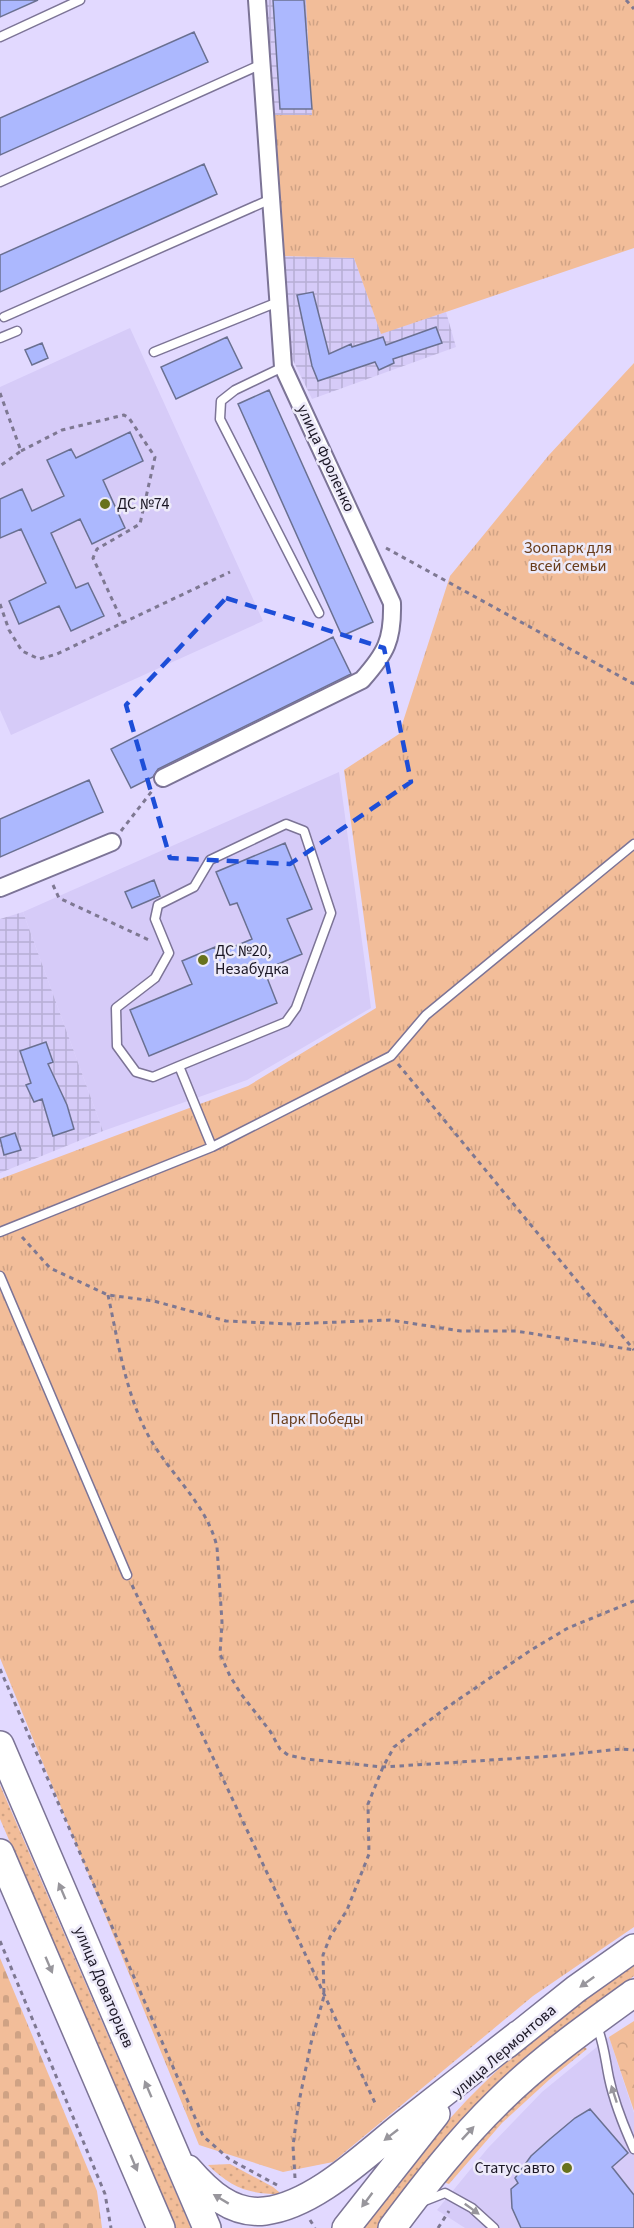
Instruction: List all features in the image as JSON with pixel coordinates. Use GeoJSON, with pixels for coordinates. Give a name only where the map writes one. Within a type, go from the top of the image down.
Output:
{"type":"FeatureCollection","features":[{"type":"Feature","properties":{"kind":"main road","name":"улица Доваторцев"},"geometry":{"type":"LineString","coordinates":[[0,1745],[207,2228]]}},
{"type":"Feature","properties":{"kind":"main road"},"geometry":{"type":"LineString","coordinates":[[0,1853],[161,2228]]}},
{"type":"Feature","properties":{"kind":"main road","name":"улица Лермонтова"},"geometry":{"type":"LineString","coordinates":[[346,2228],[427,2123],[473,2074],[519,2034],[634,1948]]}},
{"type":"Feature","properties":{"kind":"main road","name":"улица Лермонтова"},"geometry":{"type":"LineString","coordinates":[[400,2218],[455,2147],[499,2101],[543,2062],[634,1993]]}},
{"type":"Feature","properties":{"kind":"main road"},"geometry":{"type":"LineString","coordinates":[[171,2143],[188,2169],[207,2190],[224,2202],[243,2210],[265,2211],[342,2173],[519,2034]]}},
{"type":"Feature","properties":{"kind":"street","name":"улица Фроленко"},"geometry":{"type":"LineString","coordinates":[[163,778],[362,680],[383,656],[393,626],[392,603],[283,367],[257,0]]}},
{"type":"Feature","properties":{"kind":"street"},"geometry":{"type":"LineString","coordinates":[[0,888],[112,842]]}},
{"type":"Feature","properties":{"kind":"lane"},"geometry":{"type":"LineString","coordinates":[[0,37],[80,0]]}},
{"type":"Feature","properties":{"kind":"lane"},"geometry":{"type":"LineString","coordinates":[[0,182],[262,64]]}},
{"type":"Feature","properties":{"kind":"lane"},"geometry":{"type":"LineString","coordinates":[[4,317],[271,199]]}},
{"type":"Feature","properties":{"kind":"lane"},"geometry":{"type":"LineString","coordinates":[[154,352],[278,302]]}},
{"type":"Feature","properties":{"kind":"lane"},"geometry":{"type":"LineString","coordinates":[[0,338],[17,331]]}},
{"type":"Feature","properties":{"kind":"lane"},"geometry":{"type":"LineString","coordinates":[[283,367],[235,390],[221,402],[220,419],[319,614]]}},
{"type":"Feature","properties":{"kind":"lane"},"geometry":{"type":"LineString","coordinates":[[286,824],[304,831],[331,913],[296,1008],[286,1022],[179,1066],[153,1077],[136,1072],[117,1046],[116,1008],[155,978],[169,954],[155,919],[158,905],[194,887],[210,860],[286,824]]}},
{"type":"Feature","properties":{"kind":"lane"},"geometry":{"type":"LineString","coordinates":[[0,1232],[212,1147],[391,1056],[426,1015],[634,844]]}},
{"type":"Feature","properties":{"kind":"lane"},"geometry":{"type":"LineString","coordinates":[[179,1066],[212,1147]]}},
{"type":"Feature","properties":{"kind":"lane"},"geometry":{"type":"LineString","coordinates":[[0,1276],[127,1575]]}},
{"type":"Feature","properties":{"kind":"lane"},"geometry":{"type":"LineString","coordinates":[[595,2022],[605,2049],[609,2079],[634,2149]]}},
{"type":"Feature","properties":{"kind":"lane"},"geometry":{"type":"LineString","coordinates":[[400,2218],[445,2193],[472,2208],[494,2228]]}},
{"type":"Feature","properties":{"kind":"path"},"geometry":{"type":"LineString","coordinates":[[626,0],[634,9]]}},
{"type":"Feature","properties":{"kind":"path"},"geometry":{"type":"LineString","coordinates":[[0,393],[21,451]]}},
{"type":"Feature","properties":{"kind":"path"},"geometry":{"type":"LineString","coordinates":[[0,466],[21,451],[62,429],[124,415],[129,417],[155,457],[140,524],[97,549],[93,558],[123,623]]}},
{"type":"Feature","properties":{"kind":"path"},"geometry":{"type":"LineString","coordinates":[[362,535],[634,684]]}},
{"type":"Feature","properties":{"kind":"path"},"geometry":{"type":"LineString","coordinates":[[0,604],[9,630],[22,651],[39,659],[57,654],[230,572]]}},
{"type":"Feature","properties":{"kind":"path"},"geometry":{"type":"LineString","coordinates":[[112,842],[163,778]]}},
{"type":"Feature","properties":{"kind":"path"},"geometry":{"type":"LineString","coordinates":[[46,869],[58,898],[167,948]]}},
{"type":"Feature","properties":{"kind":"path"},"geometry":{"type":"LineString","coordinates":[[391,1056],[634,1350]]}},
{"type":"Feature","properties":{"kind":"path"},"geometry":{"type":"LineString","coordinates":[[19,1233],[50,1268],[108,1295],[154,1301],[226,1321],[290,1324],[390,1320],[461,1331],[516,1331],[634,1350]]}},
{"type":"Feature","properties":{"kind":"path"},"geometry":{"type":"LineString","coordinates":[[108,1295],[134,1400],[147,1433],[187,1488],[214,1536],[217,1547],[222,1622],[220,1654],[230,1676],[284,1752],[306,1759],[383,1767],[553,1756],[621,1749],[634,1750]]}},
{"type":"Feature","properties":{"kind":"path"},"geometry":{"type":"LineString","coordinates":[[127,1575],[376,2105]]}},
{"type":"Feature","properties":{"kind":"path"},"geometry":{"type":"LineString","coordinates":[[294,2198],[296,2176],[293,2146],[311,2043],[324,1996],[322,1954],[347,1910],[369,1854],[368,1804],[394,1747],[531,1650],[568,1628],[634,1601]]}},
{"type":"Feature","properties":{"kind":"path"},"geometry":{"type":"LineString","coordinates":[[0,1669],[203,2136],[229,2159],[273,2182],[294,2198],[315,2228]]}},
{"type":"Feature","properties":{"kind":"path"},"geometry":{"type":"LineString","coordinates":[[0,1941],[105,2194],[111,2228]]}},
{"type":"Feature","properties":{"kind":"path"},"geometry":{"type":"LineString","coordinates":[[438,2228],[458,2200]]}},
{"type":"Feature","properties":{"kind":"highlighted area"},"geometry":{"type":"Polygon","coordinates":[[[226,598],[384,648],[411,782],[290,864],[170,858],[126,705],[226,598]]]}},
{"type":"Feature","properties":{"kind":"shaded area"},"geometry":{"type":"Polygon","coordinates":[[[265,0],[306,0],[312,115],[274,115],[265,0]]]}},
{"type":"Feature","properties":{"kind":"shaded area"},"geometry":{"type":"Polygon","coordinates":[[[284,256],[354,258],[381,333],[446,312],[456,347],[312,399],[291,356],[284,256]]]}},
{"type":"Feature","properties":{"kind":"shaded area","name":"ДС №74"},"geometry":{"type":"Polygon","coordinates":[[[130,328],[263,621],[11,735],[0,710],[0,387],[130,328]]]}},
{"type":"Feature","properties":{"kind":"shaded area","name":"ДС №20, Незабудка"},"geometry":{"type":"Polygon","coordinates":[[[339,772],[371,1008],[247,1080],[103,1131],[23,912],[339,772]]]}},
{"type":"Feature","properties":{"kind":"shaded area"},"geometry":{"type":"Polygon","coordinates":[[[23,912],[103,1131],[0,1173],[0,919],[23,912]]]}},
{"type":"Feature","properties":{"kind":"shaded area"},"geometry":{"type":"Polygon","coordinates":[[[609,2037],[634,2113],[634,2228],[465,2228],[437,2210],[488,2148],[542,2092],[609,2037]]]}},
{"type":"Feature","properties":{"kind":"green space"},"geometry":{"type":"Polygon","coordinates":[[[306,0],[634,0],[634,248],[381,334],[354,258],[284,256],[274,115],[312,115],[306,0]]]}},
{"type":"Feature","properties":{"kind":"green space","name":"Парк Победы"},"geometry":{"type":"Polygon","coordinates":[[[634,363],[634,1927],[533,1996],[333,2162],[283,2172],[199,2145],[0,1658],[0,1179],[248,1086],[376,1008],[344,770],[399,734],[450,576],[549,455],[634,363]]]}},
{"type":"Feature","properties":{"kind":"green space"},"geometry":{"type":"Polygon","coordinates":[[[0,1785],[191,2228],[176,2228],[0,1819],[0,1785]]]}},
{"type":"Feature","properties":{"kind":"green space"},"geometry":{"type":"Polygon","coordinates":[[[0,1958],[97,2191],[102,2228],[0,2228],[0,1958]]]}},
{"type":"Feature","properties":{"kind":"green space"},"geometry":{"type":"Polygon","coordinates":[[[634,1964],[634,1976],[542,2045],[475,2106],[431,2157],[378,2228],[363,2228],[435,2136],[483,2084],[537,2036],[634,1964]]]}},
{"type":"Feature","properties":{"kind":"green space"},"geometry":{"type":"Polygon","coordinates":[[[634,2021],[634,2111],[609,2037],[634,2021]]]}},
{"type":"Feature","properties":{"kind":"green space"},"geometry":{"type":"Polygon","coordinates":[[[584,2046],[587,2049],[502,2123],[449,2184],[446,2183],[444,2180],[447,2174],[528,2088],[584,2046]]]}},
{"type":"Feature","properties":{"kind":"green space"},"geometry":{"type":"Polygon","coordinates":[[[230,2164],[273,2187],[279,2194],[258,2193],[240,2188],[224,2179],[208,2165],[230,2164]]]}},
{"type":"Feature","properties":{"kind":"building"},"geometry":{"type":"Polygon","coordinates":[[[0,0],[38,0],[0,17],[0,0]]]}},
{"type":"Feature","properties":{"kind":"building"},"geometry":{"type":"Polygon","coordinates":[[[273,0],[304,0],[312,109],[280,109],[273,0]]]}},
{"type":"Feature","properties":{"kind":"building"},"geometry":{"type":"Polygon","coordinates":[[[194,32],[208,62],[0,155],[0,118],[194,32]]]}},
{"type":"Feature","properties":{"kind":"building"},"geometry":{"type":"Polygon","coordinates":[[[204,164],[217,194],[0,292],[0,255],[204,164]]]}},
{"type":"Feature","properties":{"kind":"building"},"geometry":{"type":"Polygon","coordinates":[[[313,292],[329,354],[351,344],[352,347],[383,337],[386,345],[436,327],[442,343],[393,359],[394,363],[379,370],[375,362],[318,381],[312,366],[297,295],[313,292]]]}},
{"type":"Feature","properties":{"kind":"building"},"geometry":{"type":"Polygon","coordinates":[[[227,337],[242,368],[176,399],[161,367],[227,337]]]}},
{"type":"Feature","properties":{"kind":"building"},"geometry":{"type":"Polygon","coordinates":[[[42,343],[48,358],[32,365],[25,350],[42,343]]]}},
{"type":"Feature","properties":{"kind":"building"},"geometry":{"type":"Polygon","coordinates":[[[269,390],[373,622],[342,636],[238,404],[269,390]]]}},
{"type":"Feature","properties":{"kind":"building"},"geometry":{"type":"Polygon","coordinates":[[[130,432],[143,461],[103,480],[125,528],[92,544],[80,519],[51,533],[76,588],[88,583],[104,616],[71,631],[59,606],[19,624],[9,601],[46,583],[21,529],[0,538],[0,499],[22,489],[32,511],[64,496],[47,460],[71,449],[76,458],[130,432]]]}},
{"type":"Feature","properties":{"kind":"building"},"geometry":{"type":"Polygon","coordinates":[[[333,637],[351,674],[158,769],[153,777],[131,788],[111,749],[333,637]]]}},
{"type":"Feature","properties":{"kind":"building"},"geometry":{"type":"Polygon","coordinates":[[[89,780],[103,812],[0,857],[0,819],[89,780]]]}},
{"type":"Feature","properties":{"kind":"building"},"geometry":{"type":"Polygon","coordinates":[[[285,843],[312,909],[287,919],[302,954],[264,970],[277,1003],[149,1056],[130,1010],[192,984],[182,961],[215,947],[217,954],[252,939],[237,903],[230,905],[216,872],[285,843]]]}},
{"type":"Feature","properties":{"kind":"building"},"geometry":{"type":"Polygon","coordinates":[[[154,880],[160,896],[132,908],[125,892],[154,880]]]}},
{"type":"Feature","properties":{"kind":"building"},"geometry":{"type":"Polygon","coordinates":[[[46,1042],[53,1062],[48,1064],[67,1105],[74,1129],[53,1136],[42,1099],[34,1102],[26,1085],[31,1083],[20,1051],[46,1042]]]}},
{"type":"Feature","properties":{"kind":"building"},"geometry":{"type":"Polygon","coordinates":[[[15,1133],[21,1150],[4,1155],[0,1138],[15,1133]]]}},
{"type":"Feature","properties":{"kind":"building","name":"Статус авто"},"geometry":{"type":"Polygon","coordinates":[[[590,2109],[628,2153],[612,2167],[634,2195],[634,2228],[521,2228],[512,2208],[511,2189],[518,2183],[515,2178],[531,2156],[575,2118],[590,2109]]]}},
{"type":"Feature","properties":{"kind":"place","name":"ДС №74"},"geometry":{"type":"Point","coordinates":[105,504]}},
{"type":"Feature","properties":{"kind":"place","name":"ДС №20, Незабудка"},"geometry":{"type":"Point","coordinates":[203,960]}},
{"type":"Feature","properties":{"kind":"place","name":"Статус авто"},"geometry":{"type":"Point","coordinates":[567,2168]}},
{"type":"Feature","properties":{"kind":"park label","name":"Зоопарк для всей семьи"},"geometry":{"type":"Point","coordinates":[568,557]}}]}
